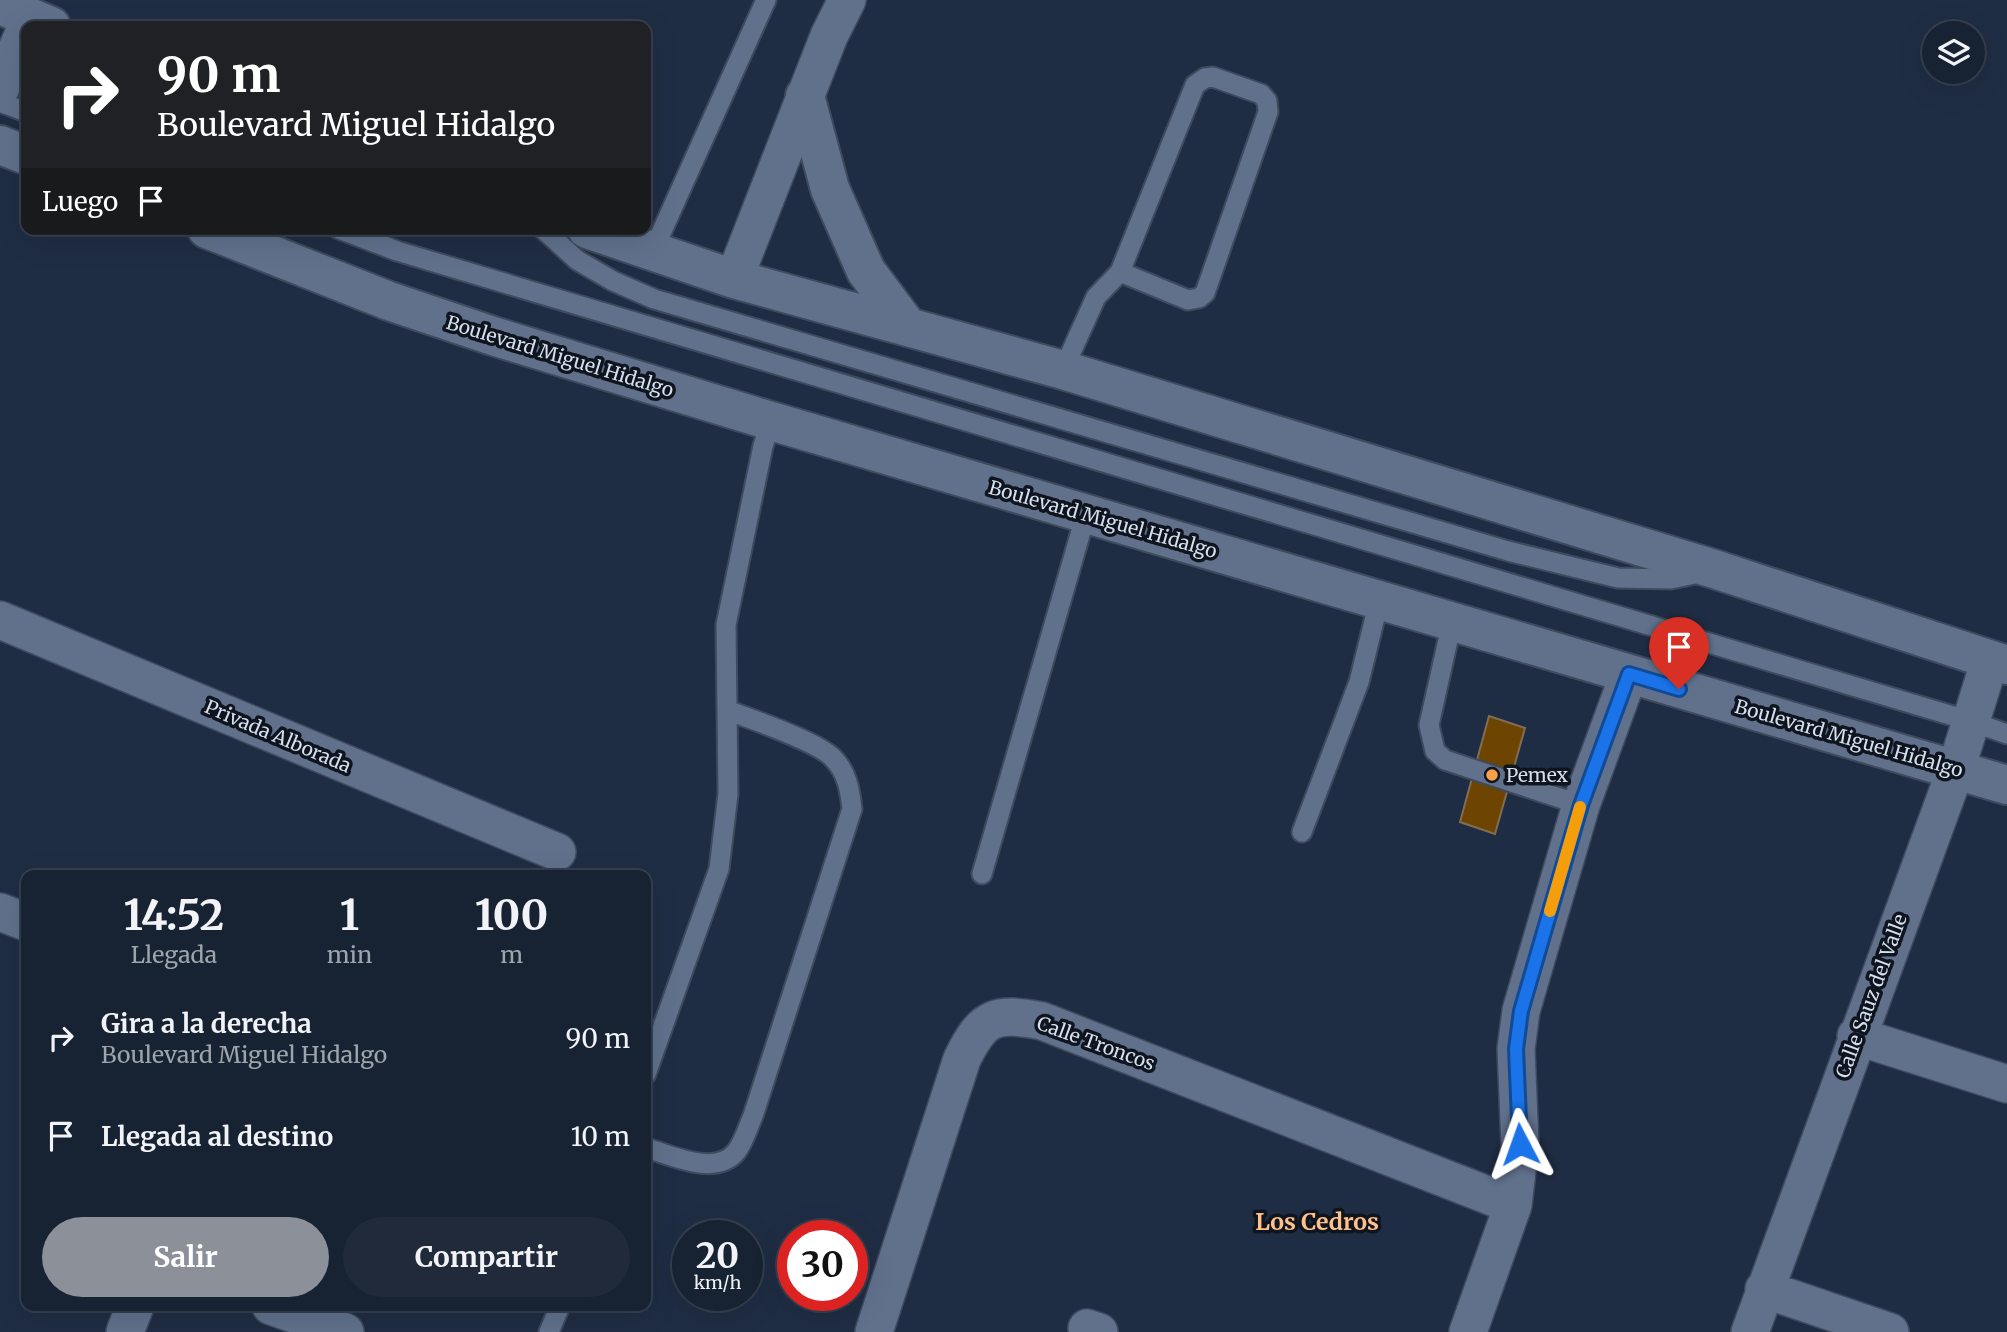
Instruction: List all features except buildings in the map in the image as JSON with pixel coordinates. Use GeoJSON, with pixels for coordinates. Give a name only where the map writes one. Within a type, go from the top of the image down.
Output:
{"type":"FeatureCollection","features":[{"type":"Feature","properties":{"kind":"main road"},"geometry":{"type":"LineString","coordinates":[[806,96],[830,189],[861,260],[866,271],[908,327]]}},
{"type":"Feature","properties":{"kind":"main road"},"geometry":{"type":"LineString","coordinates":[[0,145],[21,153]]}},
{"type":"Feature","properties":{"kind":"main road","name":"Boulevard Miguel Hidalgo"},"geometry":{"type":"LineString","coordinates":[[222,235],[389,301],[771,421],[2007,785]]}},
{"type":"Feature","properties":{"kind":"main road"},"geometry":{"type":"LineString","coordinates":[[605,235],[734,279],[1063,370],[1714,569],[1998,662]]}},
{"type":"Feature","properties":{"kind":"street"},"geometry":{"type":"LineString","coordinates":[[734,279],[846,0]]}},
{"type":"Feature","properties":{"kind":"street"},"geometry":{"type":"LineString","coordinates":[[0,89],[21,36]]}},
{"type":"Feature","properties":{"kind":"street","name":"Privada Alborada"},"geometry":{"type":"LineString","coordinates":[[0,620],[557,852]]}},
{"type":"Feature","properties":{"kind":"street","name":"Calle Sauz del Valle"},"geometry":{"type":"LineString","coordinates":[[1749,1332],[1956,769],[1970,721],[1998,662]]}},
{"type":"Feature","properties":{"kind":"street"},"geometry":{"type":"LineString","coordinates":[[1468,1332],[1513,1205],[1520,1144],[1516,1049],[1521,1011],[1581,805],[1629,674]]}},
{"type":"Feature","properties":{"kind":"street"},"geometry":{"type":"LineString","coordinates":[[0,912],[21,920]]}},
{"type":"Feature","properties":{"kind":"street","name":"Calle Troncos"},"geometry":{"type":"LineString","coordinates":[[874,1332],[962,1059],[975,1033],[986,1022],[1001,1018],[1017,1016],[1042,1021],[1513,1205]]}},
{"type":"Feature","properties":{"kind":"street"},"geometry":{"type":"LineString","coordinates":[[1856,1036],[2007,1084]]}},
{"type":"Feature","properties":{"kind":"street"},"geometry":{"type":"LineString","coordinates":[[1764,1289],[1890,1332]]}},
{"type":"Feature","properties":{"kind":"street"},"geometry":{"type":"LineString","coordinates":[[125,1332],[133,1311]]}},
{"type":"Feature","properties":{"kind":"street"},"geometry":{"type":"LineString","coordinates":[[285,1311],[345,1332]]}},
{"type":"Feature","properties":{"kind":"lane"},"geometry":{"type":"LineString","coordinates":[[653,251],[766,0]]}},
{"type":"Feature","properties":{"kind":"lane"},"geometry":{"type":"LineString","coordinates":[[1063,370],[1096,297],[1120,272],[1195,85],[1205,78],[1213,77],[1261,94],[1267,101],[1268,112],[1205,293],[1199,298],[1188,300],[1120,272]]}},
{"type":"Feature","properties":{"kind":"lane"},"geometry":{"type":"LineString","coordinates":[[0,102],[21,110]]}},
{"type":"Feature","properties":{"kind":"lane"},"geometry":{"type":"LineString","coordinates":[[355,235],[397,251],[2007,734]]}},
{"type":"Feature","properties":{"kind":"lane"},"geometry":{"type":"LineString","coordinates":[[550,235],[577,260],[613,281],[654,299],[1495,547],[1618,578],[1671,579],[1714,569]]}},
{"type":"Feature","properties":{"kind":"lane"},"geometry":{"type":"LineString","coordinates":[[651,1060],[719,869],[728,794],[726,625],[771,421]]}},
{"type":"Feature","properties":{"kind":"lane"},"geometry":{"type":"LineString","coordinates":[[982,874],[1086,514]]}},
{"type":"Feature","properties":{"kind":"lane"},"geometry":{"type":"LineString","coordinates":[[1302,832],[1359,682],[1379,601]]}},
{"type":"Feature","properties":{"kind":"lane"},"geometry":{"type":"LineString","coordinates":[[1452,622],[1429,725],[1436,751],[1445,760],[1581,805]]}},
{"type":"Feature","properties":{"kind":"lane"},"geometry":{"type":"LineString","coordinates":[[651,1149],[697,1163],[724,1160],[736,1152],[753,1116],[852,808],[848,781],[832,756],[797,737],[727,710]]}},
{"type":"Feature","properties":{"kind":"lane"},"geometry":{"type":"LineString","coordinates":[[549,1332],[558,1311]]}},
{"type":"Feature","properties":{"kind":"slow traffic"},"geometry":{"type":"LineString","coordinates":[[1550,911],[1580,807]]}},
{"type":"Feature","properties":{"kind":"place","name":"Pemex"},"geometry":{"type":"Point","coordinates":[1492,775]}},
{"type":"Feature","properties":{"kind":"district","name":"Los Cedros"},"geometry":{"type":"Point","coordinates":[1317,1221]}},
{"type":"Feature","properties":{"kind":"route"},"geometry":{"type":"LineString","coordinates":[[1520,1144],[1516,1049],[1521,1011],[1581,805],[1629,674],[1679,689]]}}]}
